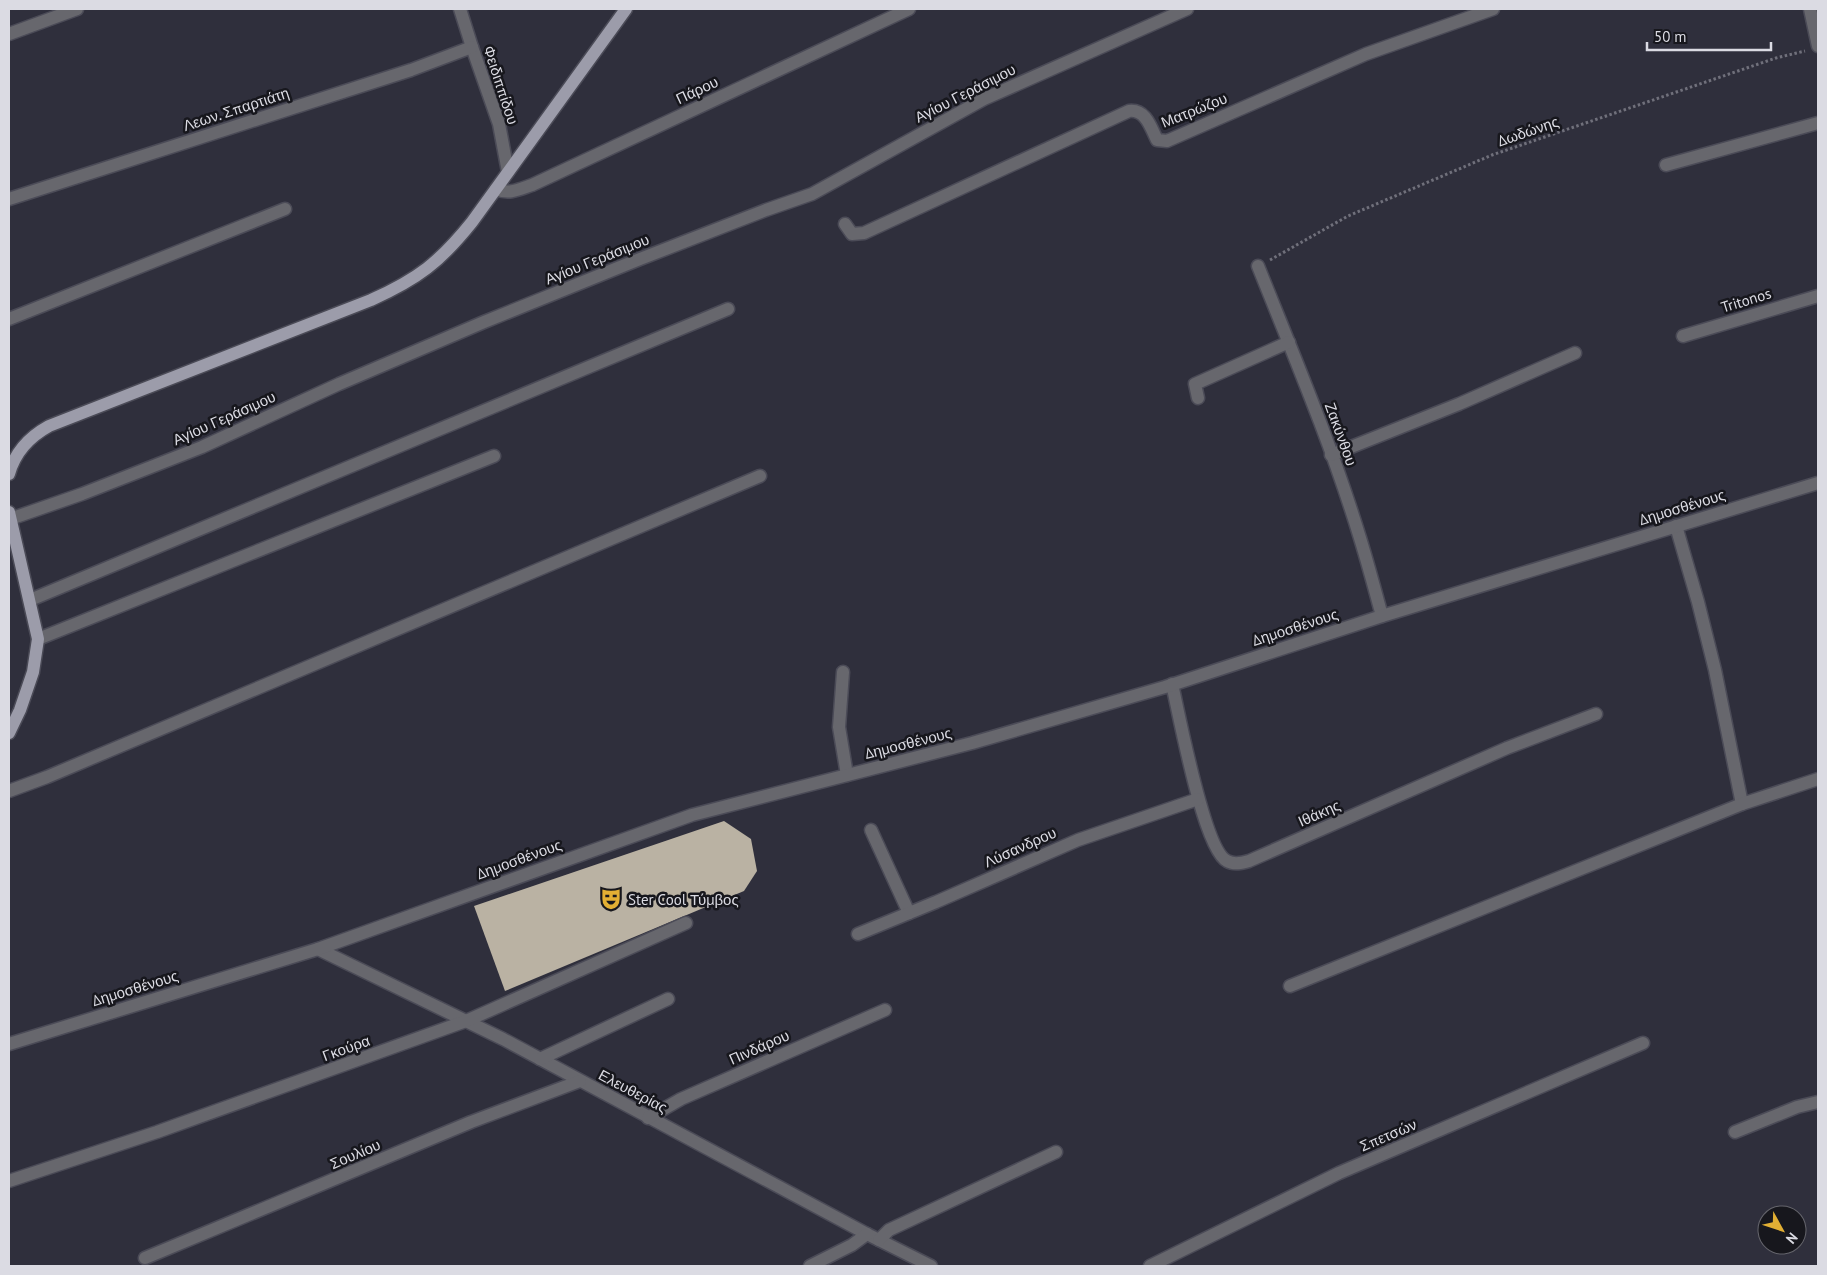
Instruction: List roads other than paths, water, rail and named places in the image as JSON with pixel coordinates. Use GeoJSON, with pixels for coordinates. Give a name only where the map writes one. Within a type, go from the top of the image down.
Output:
{"type":"FeatureCollection","features":[{"type":"Feature","properties":{"kind":"main road"},"geometry":{"type":"LineString","coordinates":[[10,466],[26,442],[48,426],[371,300],[414,279],[452,247],[472,222],[626,9]]}},
{"type":"Feature","properties":{"kind":"main road"},"geometry":{"type":"LineString","coordinates":[[9,733],[20,710],[33,672],[38,639],[10,524]]}},
{"type":"Feature","properties":{"kind":"street"},"geometry":{"type":"LineString","coordinates":[[9,34],[77,9]]}},
{"type":"Feature","properties":{"kind":"street","name":"Φειδιππίδου"},"geometry":{"type":"LineString","coordinates":[[460,9],[499,124],[508,172]]}},
{"type":"Feature","properties":{"kind":"street","name":"Πάρου"},"geometry":{"type":"LineString","coordinates":[[496,189],[503,192],[513,192],[532,185],[909,9]]}},
{"type":"Feature","properties":{"kind":"street"},"geometry":{"type":"LineString","coordinates":[[1153,9],[1157,22]]}},
{"type":"Feature","properties":{"kind":"street","name":"Αγίου Γεράσιμου"},"geometry":{"type":"LineString","coordinates":[[10,524],[202,447],[339,384],[484,322],[766,210],[812,194],[984,100],[1187,9]]}},
{"type":"Feature","properties":{"kind":"street","name":"Ματρώζου"},"geometry":{"type":"LineString","coordinates":[[845,224],[852,234],[864,233],[1129,112],[1136,111],[1144,116],[1157,140],[1167,141],[1366,54],[1492,9]]}},
{"type":"Feature","properties":{"kind":"street"},"geometry":{"type":"LineString","coordinates":[[1810,9],[1814,48]]}},
{"type":"Feature","properties":{"kind":"street","name":"Λεων. Σπαρτιάτη"},"geometry":{"type":"LineString","coordinates":[[9,199],[411,70],[472,47]]}},
{"type":"Feature","properties":{"kind":"street"},"geometry":{"type":"LineString","coordinates":[[1666,165],[1818,123]]}},
{"type":"Feature","properties":{"kind":"street"},"geometry":{"type":"LineString","coordinates":[[9,319],[285,210]]}},
{"type":"Feature","properties":{"kind":"street","name":"Ζακύνθου"},"geometry":{"type":"LineString","coordinates":[[1258,266],[1289,342],[1331,455],[1360,537],[1382,616]]}},
{"type":"Feature","properties":{"kind":"street","name":"Tritonos"},"geometry":{"type":"LineString","coordinates":[[1683,336],[1818,296]]}},
{"type":"Feature","properties":{"kind":"street"},"geometry":{"type":"LineString","coordinates":[[30,600],[728,309]]}},
{"type":"Feature","properties":{"kind":"street"},"geometry":{"type":"LineString","coordinates":[[1198,398],[1195,384],[1289,342]]}},
{"type":"Feature","properties":{"kind":"street"},"geometry":{"type":"LineString","coordinates":[[1331,455],[1460,404],[1575,353]]}},
{"type":"Feature","properties":{"kind":"street"},"geometry":{"type":"LineString","coordinates":[[38,639],[494,456]]}},
{"type":"Feature","properties":{"kind":"street"},"geometry":{"type":"LineString","coordinates":[[9,791],[56,773],[760,476]]}},
{"type":"Feature","properties":{"kind":"street","name":"Δημοσθένους"},"geometry":{"type":"LineString","coordinates":[[9,1044],[318,949],[692,815],[847,774],[972,744],[1172,684],[1382,616],[1818,483]]}},
{"type":"Feature","properties":{"kind":"street"},"geometry":{"type":"LineString","coordinates":[[1676,526],[1715,670],[1742,804]]}},
{"type":"Feature","properties":{"kind":"street"},"geometry":{"type":"LineString","coordinates":[[843,672],[839,727],[847,774]]}},
{"type":"Feature","properties":{"kind":"street","name":"Ιθάκης"},"geometry":{"type":"LineString","coordinates":[[1172,684],[1198,798],[1217,852],[1226,861],[1238,864],[1249,861],[1507,748],[1596,714]]}},
{"type":"Feature","properties":{"kind":"street"},"geometry":{"type":"LineString","coordinates":[[1290,986],[1742,804],[1818,779]]}},
{"type":"Feature","properties":{"kind":"street","name":"Λύσανδρου"},"geometry":{"type":"LineString","coordinates":[[858,934],[1078,840],[1198,798]]}},
{"type":"Feature","properties":{"kind":"street"},"geometry":{"type":"LineString","coordinates":[[871,830],[909,913]]}},
{"type":"Feature","properties":{"kind":"street","name":"Γκούρα"},"geometry":{"type":"LineString","coordinates":[[9,1181],[156,1132],[466,1021],[686,923]]}},
{"type":"Feature","properties":{"kind":"street","name":"Ελευθερίας"},"geometry":{"type":"LineString","coordinates":[[318,949],[540,1059],[867,1234],[931,1266]]}},
{"type":"Feature","properties":{"kind":"street"},"geometry":{"type":"LineString","coordinates":[[540,1059],[668,999]]}},
{"type":"Feature","properties":{"kind":"street","name":"Πινδάρου"},"geometry":{"type":"LineString","coordinates":[[648,1118],[681,1099],[885,1010]]}},
{"type":"Feature","properties":{"kind":"street","name":"Σπετσών"},"geometry":{"type":"LineString","coordinates":[[1150,1266],[1339,1173],[1643,1043]]}},
{"type":"Feature","properties":{"kind":"street","name":"Σουλίου"},"geometry":{"type":"LineString","coordinates":[[144,1258],[471,1122],[580,1081]]}},
{"type":"Feature","properties":{"kind":"street"},"geometry":{"type":"LineString","coordinates":[[1735,1132],[1797,1107],[1818,1102]]}},
{"type":"Feature","properties":{"kind":"street"},"geometry":{"type":"LineString","coordinates":[[879,1240],[889,1230],[1056,1152]]}},
{"type":"Feature","properties":{"kind":"street"},"geometry":{"type":"LineString","coordinates":[[810,1266],[852,1245],[867,1234]]}},
{"type":"Feature","properties":{"kind":"place","name":"Ster Cool Τύμβος"},"geometry":{"type":"Point","coordinates":[611,899]}}]}
